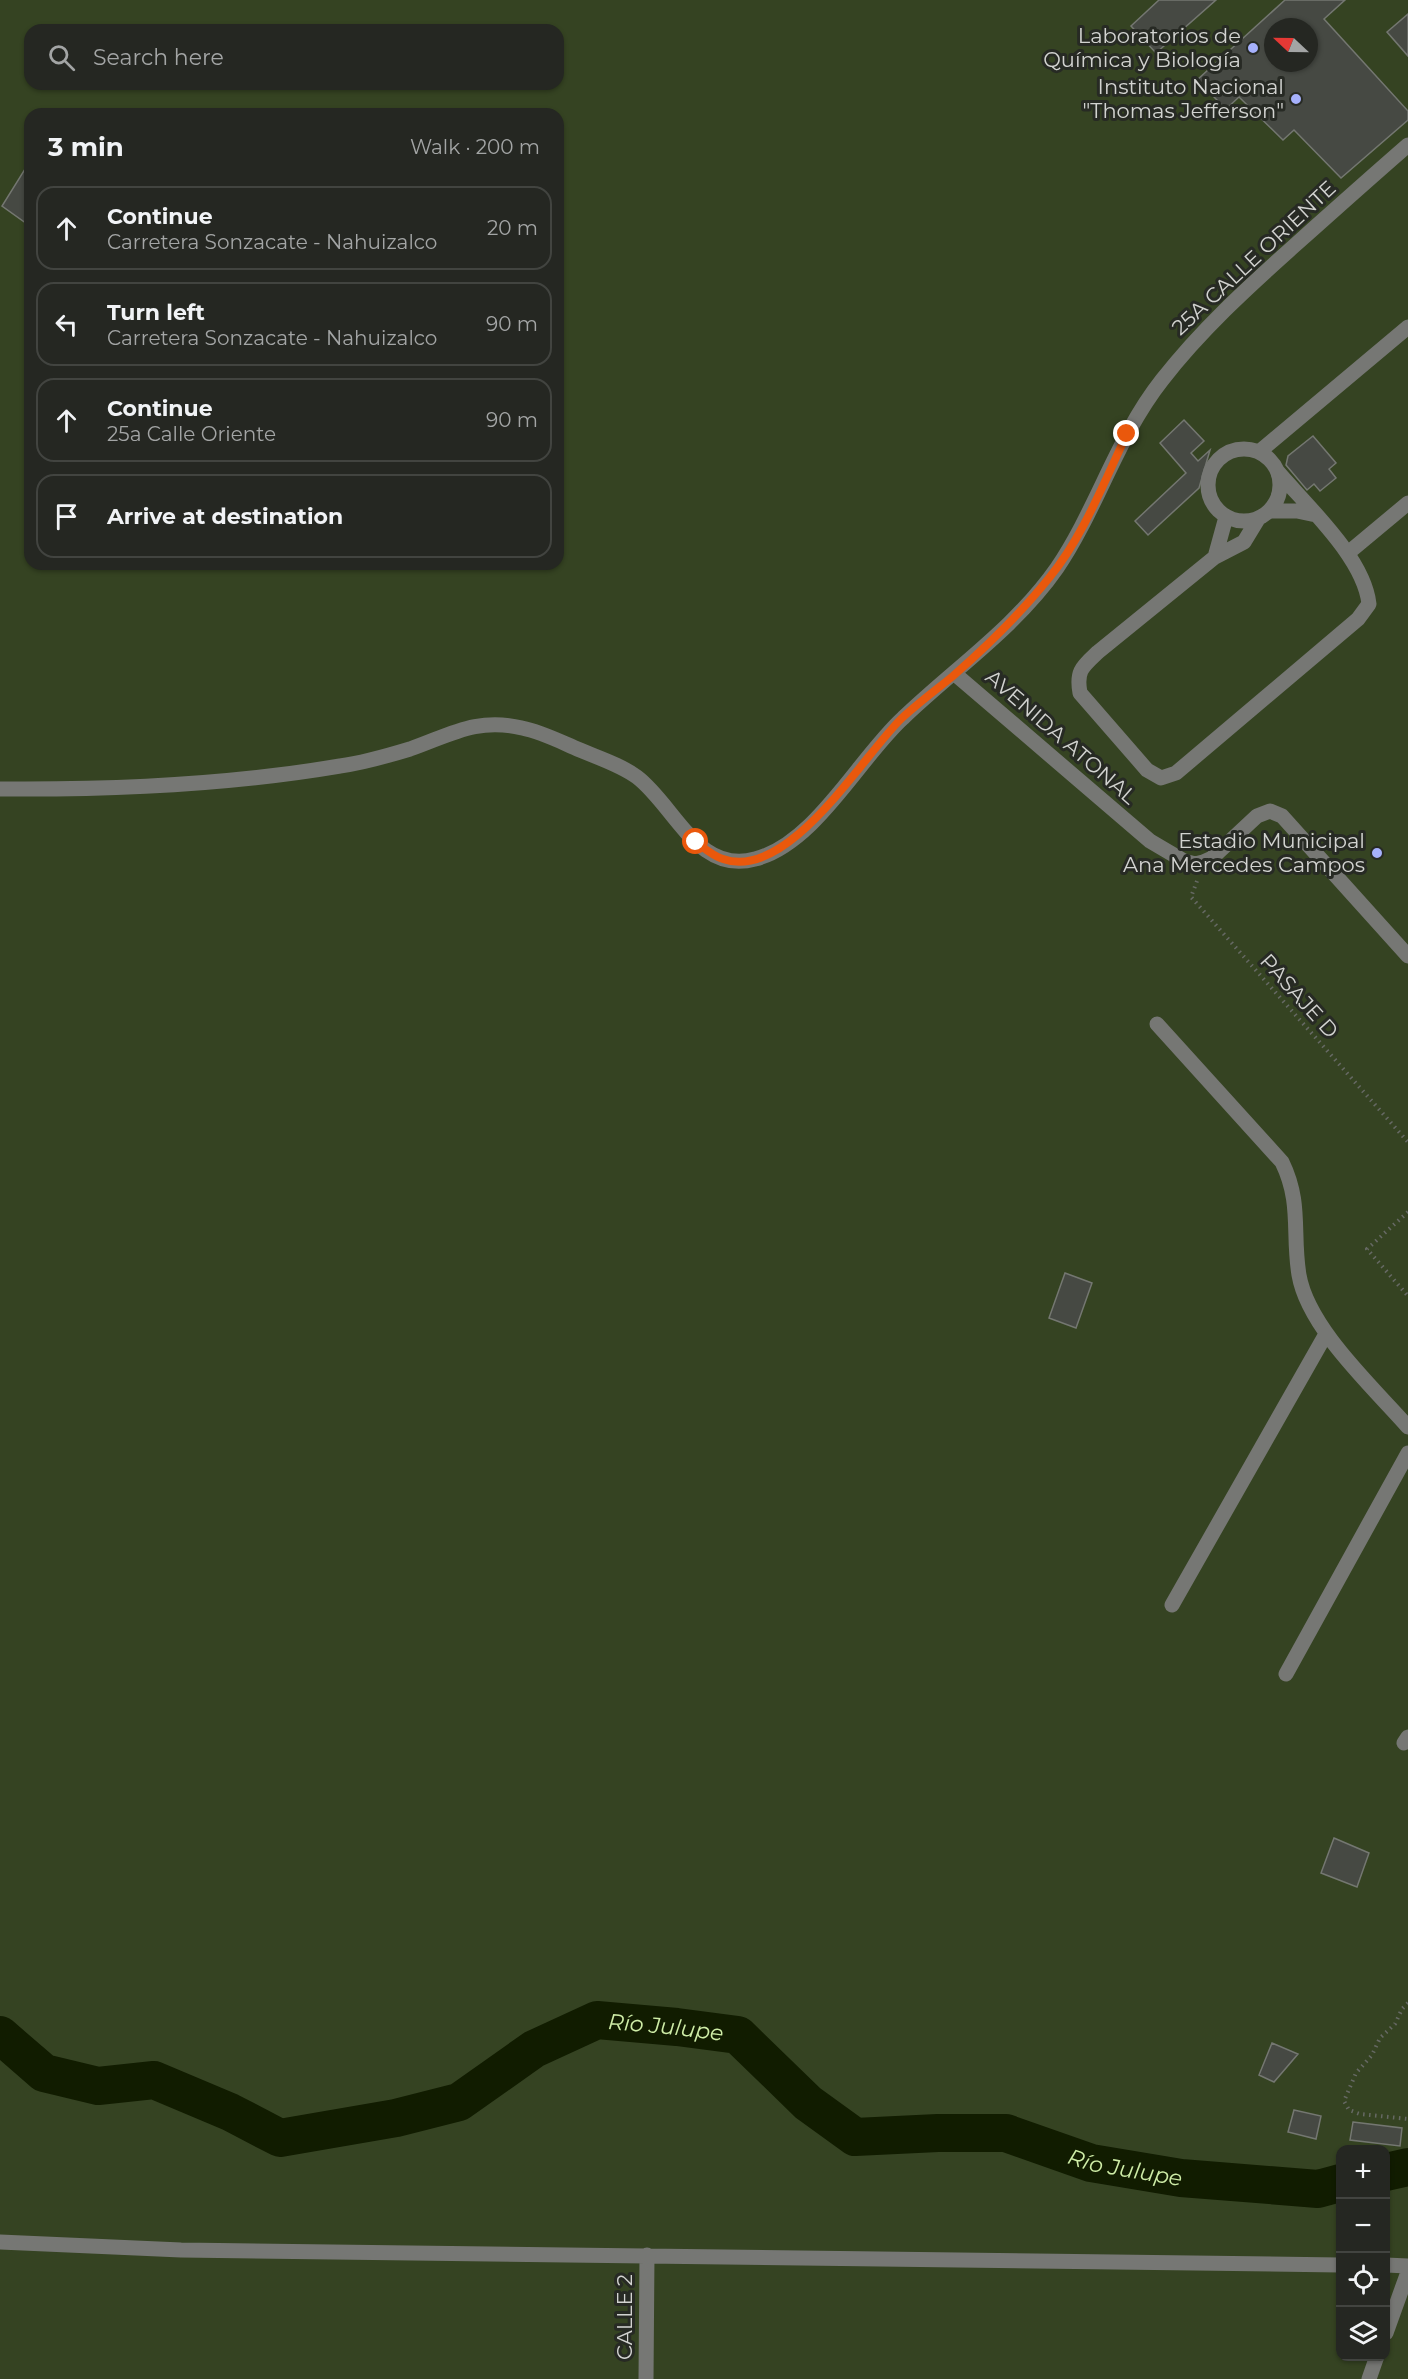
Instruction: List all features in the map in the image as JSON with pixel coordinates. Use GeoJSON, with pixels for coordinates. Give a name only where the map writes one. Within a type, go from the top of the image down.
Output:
{"type":"FeatureCollection","features":[{"type":"Feature","properties":{"kind":"street","name":"25A CALLE ORIENTE"},"geometry":{"type":"LineString","coordinates":[[0,789],[89,790],[216,782],[343,766],[410,748],[465,727],[506,725],[534,731],[624,769],[646,785],[696,842],[723,860],[749,861],[770,854],[797,835],[822,812],[901,719],[955,674],[1017,614],[1058,566],[1084,522],[1139,413],[1160,382],[1199,335],[1240,295],[1408,144]]}},
{"type":"Feature","properties":{"kind":"street"},"geometry":{"type":"LineString","coordinates":[[1259,452],[1408,327]]}},
{"type":"Feature","properties":{"kind":"street"},"geometry":{"type":"LineString","coordinates":[[1278,472],[1280,486],[1277,500],[1263,515],[1244,542],[1215,557],[1098,652],[1085,664],[1077,678],[1080,693],[1147,770],[1161,778],[1176,773],[1358,619],[1369,604],[1367,588],[1348,553],[1270,460],[1259,452],[1237,449],[1218,459],[1211,468],[1208,479],[1211,501],[1226,517],[1247,522],[1263,515],[1298,511],[1316,515]]}},
{"type":"Feature","properties":{"kind":"street"},"geometry":{"type":"LineString","coordinates":[[1348,553],[1408,503]]}},
{"type":"Feature","properties":{"kind":"street"},"geometry":{"type":"LineString","coordinates":[[1215,557],[1226,517]]}},
{"type":"Feature","properties":{"kind":"street","name":"AVENIDA ATONAL"},"geometry":{"type":"LineString","coordinates":[[955,674],[1150,841],[1174,856],[1194,864]]}},
{"type":"Feature","properties":{"kind":"street"},"geometry":{"type":"LineString","coordinates":[[1194,864],[1212,858],[1257,816],[1270,810],[1282,816],[1408,956]]}},
{"type":"Feature","properties":{"kind":"street"},"geometry":{"type":"LineString","coordinates":[[1157,1024],[1282,1162],[1291,1180],[1296,1202],[1299,1275],[1309,1306],[1326,1334],[1408,1427]]}},
{"type":"Feature","properties":{"kind":"street"},"geometry":{"type":"LineString","coordinates":[[1172,1605],[1326,1334]]}},
{"type":"Feature","properties":{"kind":"street"},"geometry":{"type":"LineString","coordinates":[[1286,1674],[1408,1453]]}},
{"type":"Feature","properties":{"kind":"street"},"geometry":{"type":"LineString","coordinates":[[0,2242],[181,2250],[1336,2265]]}},
{"type":"Feature","properties":{"kind":"street","name":"CALLE 2"},"geometry":{"type":"LineString","coordinates":[[646,2379],[647,2255]]}},
{"type":"Feature","properties":{"kind":"street"},"geometry":{"type":"LineString","coordinates":[[1390,2265],[1408,2266]]}},
{"type":"Feature","properties":{"kind":"street"},"geometry":{"type":"LineString","coordinates":[[1390,2322],[1408,2272]]}},
{"type":"Feature","properties":{"kind":"street"},"geometry":{"type":"LineString","coordinates":[[1369,2379],[1375,2361]]}},
{"type":"Feature","properties":{"kind":"path","name":"PASAJE D"},"geometry":{"type":"LineString","coordinates":[[1194,864],[1199,876],[1191,897],[1408,1142]]}},
{"type":"Feature","properties":{"kind":"path"},"geometry":{"type":"LineString","coordinates":[[1408,1212],[1367,1250],[1408,1296]]}},
{"type":"Feature","properties":{"kind":"path"},"geometry":{"type":"LineString","coordinates":[[1408,2003],[1402,2009],[1395,2024],[1380,2038],[1372,2055],[1356,2073],[1344,2101],[1349,2110],[1360,2114],[1408,2119]]}},
{"type":"Feature","properties":{"kind":"green space"},"geometry":{"type":"Polygon","coordinates":[[[0,0],[1408,0],[1408,2379],[0,2379],[0,0]]]}},
{"type":"Feature","properties":{"kind":"building"},"geometry":{"type":"Polygon","coordinates":[[[1159,0],[1216,0],[1156,53],[1131,26],[1159,0]]]}},
{"type":"Feature","properties":{"kind":"building"},"geometry":{"type":"Polygon","coordinates":[[[1285,0],[1345,0],[1324,19],[1408,111],[1408,120],[1341,178],[1294,130],[1283,140],[1239,97],[1226,109],[1197,80],[1264,19],[1264,72],[1318,72],[1318,18],[1265,18],[1285,0]]]}},
{"type":"Feature","properties":{"kind":"building"},"geometry":{"type":"Polygon","coordinates":[[[1408,14],[1408,56],[1387,32],[1408,14]]]}},
{"type":"Feature","properties":{"kind":"building"},"geometry":{"type":"Polygon","coordinates":[[[24,171],[24,222],[2,206],[24,171]]]}},
{"type":"Feature","properties":{"kind":"building"},"geometry":{"type":"Polygon","coordinates":[[[1184,420],[1204,441],[1191,453],[1198,461],[1210,450],[1199,488],[1148,535],[1135,521],[1186,473],[1160,443],[1184,420]]]}},
{"type":"Feature","properties":{"kind":"building"},"geometry":{"type":"Polygon","coordinates":[[[1313,436],[1336,463],[1329,469],[1336,478],[1320,491],[1314,484],[1307,490],[1286,465],[1288,456],[1313,436]]]}},
{"type":"Feature","properties":{"kind":"building"},"geometry":{"type":"Polygon","coordinates":[[[1065,1273],[1092,1283],[1076,1328],[1049,1318],[1065,1273]]]}},
{"type":"Feature","properties":{"kind":"building"},"geometry":{"type":"Polygon","coordinates":[[[1334,1838],[1369,1853],[1357,1887],[1321,1873],[1334,1838]]]}},
{"type":"Feature","properties":{"kind":"building"},"geometry":{"type":"Polygon","coordinates":[[[1272,2043],[1298,2054],[1274,2082],[1259,2075],[1272,2043]]]}},
{"type":"Feature","properties":{"kind":"building"},"geometry":{"type":"Polygon","coordinates":[[[1294,2110],[1321,2116],[1316,2139],[1288,2132],[1294,2110]]]}},
{"type":"Feature","properties":{"kind":"building"},"geometry":{"type":"Polygon","coordinates":[[[1353,2122],[1402,2128],[1400,2146],[1350,2140],[1353,2122]]]}},
{"type":"Feature","properties":{"kind":"waterway","name":"Río Julupe"},"geometry":{"type":"LineString","coordinates":[[0,2035],[44,2073],[98,2086],[154,2080],[230,2112],[280,2138],[396,2118],[459,2102],[534,2049],[597,2020],[677,2027],[738,2035],[808,2103],[855,2137],[938,2133],[1006,2133],[1091,2163],[1181,2178],[1318,2189],[1336,2184]]}},
{"type":"Feature","properties":{"kind":"waterway","name":"Río Julupe"},"geometry":{"type":"LineString","coordinates":[[1390,2171],[1408,2167]]}},
{"type":"Feature","properties":{"kind":"place","name":"Laboratorios de Química y Biología"},"geometry":{"type":"Point","coordinates":[1253,48]}},
{"type":"Feature","properties":{"kind":"place","name":"Instituto Nacional \"Thomas Jefferson\""},"geometry":{"type":"Point","coordinates":[1296,99]}},
{"type":"Feature","properties":{"kind":"place","name":"Estadio Municipal Ana Mercedes Campos"},"geometry":{"type":"Point","coordinates":[1377,853]}},
{"type":"Feature","properties":{"kind":"route"},"geometry":{"type":"LineString","coordinates":[[696,842],[723,860],[749,861],[770,854],[783,846],[822,812],[901,719],[955,674],[1017,614],[1050,577],[1084,522],[1127,434]]}}]}
